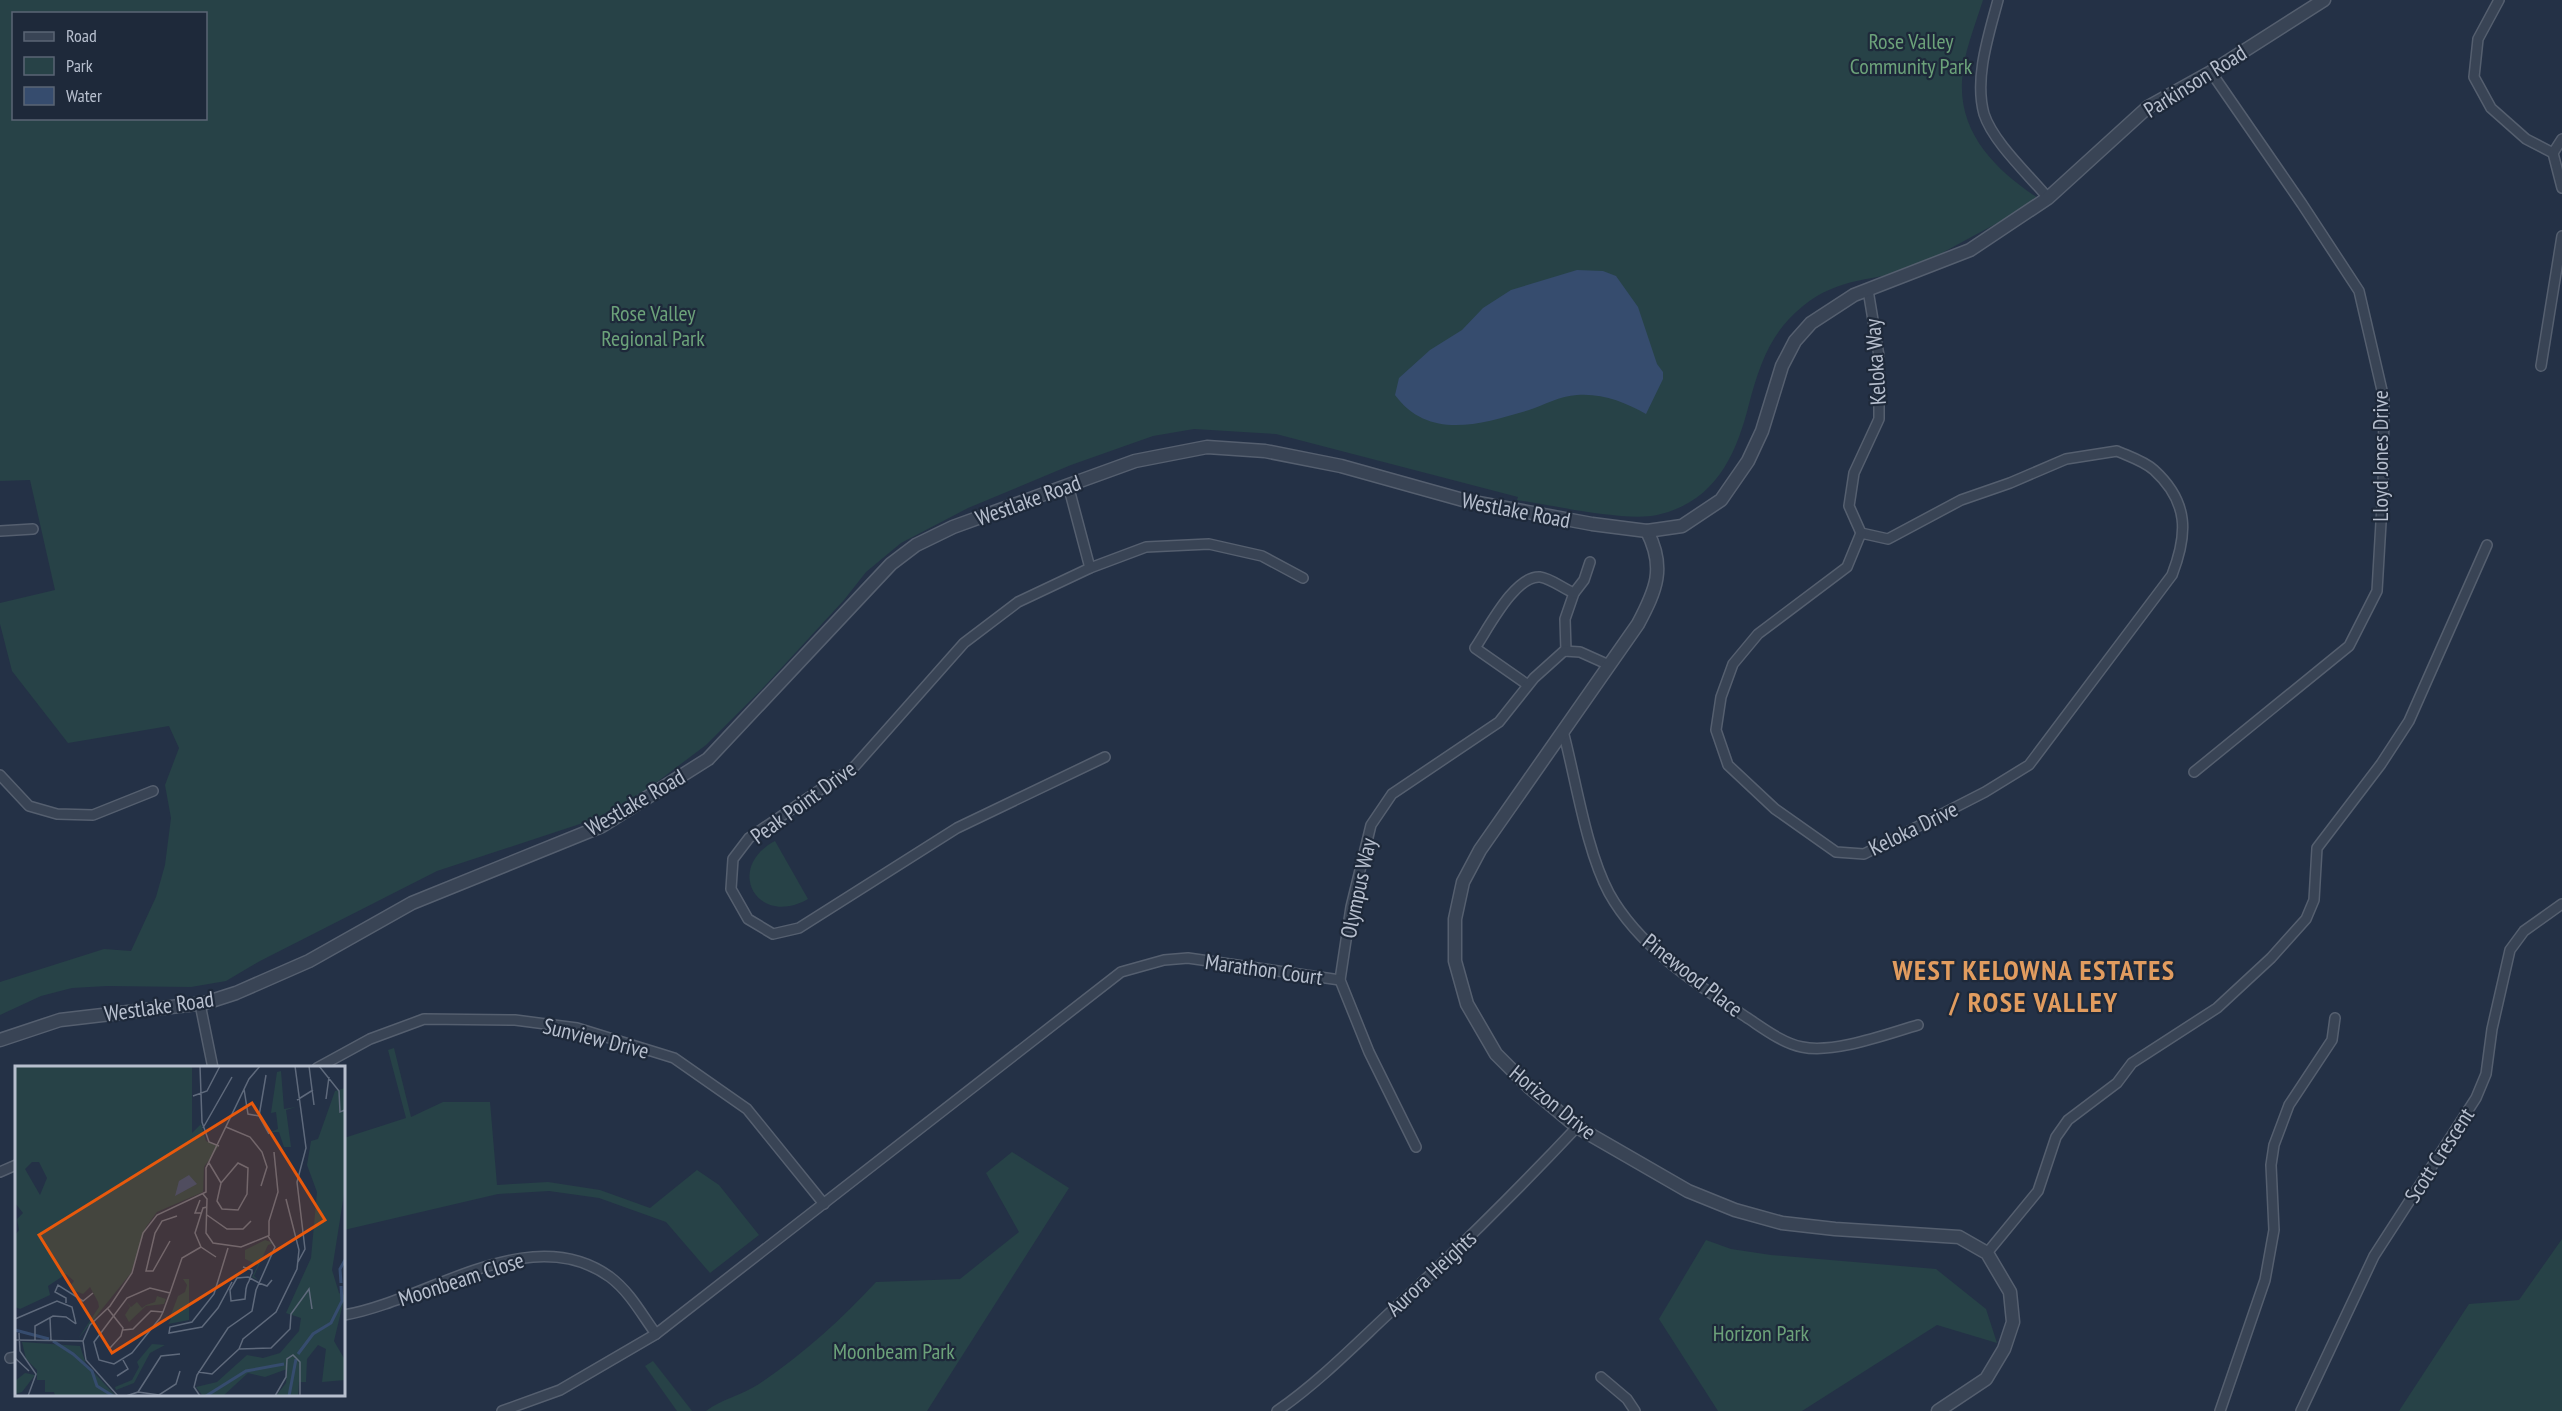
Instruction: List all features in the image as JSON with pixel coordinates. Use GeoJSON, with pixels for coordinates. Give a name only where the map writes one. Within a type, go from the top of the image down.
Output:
{"type":"FeatureCollection","features":[{"type":"Feature","properties":{"kind":"street"},"geometry":{"type":"LineString","coordinates":[[1998,0],[1981,77],[1984,114],[2001,143],[2048,198]]}},
{"type":"Feature","properties":{"kind":"street","name":"Parkinson Road"},"geometry":{"type":"LineString","coordinates":[[2048,198],[2148,107],[2211,72],[2324,0]]}},
{"type":"Feature","properties":{"kind":"street"},"geometry":{"type":"LineString","coordinates":[[2499,0],[2478,39],[2474,77],[2491,108],[2526,139],[2553,153]]}},
{"type":"Feature","properties":{"kind":"street","name":"Lloyd Jones Drive"},"geometry":{"type":"LineString","coordinates":[[2194,772],[2349,646],[2377,591],[2383,488],[2384,399],[2359,291],[2211,72]]}},
{"type":"Feature","properties":{"kind":"street"},"geometry":{"type":"LineString","coordinates":[[2562,139],[2553,153],[2562,188]]}},
{"type":"Feature","properties":{"kind":"street","name":"Westlake Road"},"geometry":{"type":"LineString","coordinates":[[0,1040],[60,1020],[201,1004],[236,993],[309,961],[412,903],[602,826],[708,759],[884,572],[916,545],[952,527],[1153,456],[1225,446],[1341,466],[1462,500],[1592,524],[1647,531],[1682,526],[1721,500],[1748,461],[1761,431],[1782,366],[1795,341],[1810,323],[1854,296],[1970,250],[2048,198]]}},
{"type":"Feature","properties":{"kind":"street"},"geometry":{"type":"LineString","coordinates":[[2541,366],[2562,236]]}},
{"type":"Feature","properties":{"kind":"street","name":"Keloka Way"},"geometry":{"type":"LineString","coordinates":[[1861,533],[1849,506],[1854,473],[1879,419],[1879,356],[1868,290]]}},
{"type":"Feature","properties":{"kind":"street","name":"Keloka Drive"},"geometry":{"type":"LineString","coordinates":[[2116,451],[2153,469],[2180,501],[2183,546],[2172,575],[2029,765],[1985,792],[1864,854],[1836,852],[1775,810],[1728,765],[1716,730],[1721,697],[1733,664],[1758,634],[1847,567],[1861,533],[1888,539],[1961,500],[2010,483],[2066,459],[2116,451]]}},
{"type":"Feature","properties":{"kind":"street"},"geometry":{"type":"LineString","coordinates":[[1068,485],[1090,568]]}},
{"type":"Feature","properties":{"kind":"street"},"geometry":{"type":"LineString","coordinates":[[0,531],[33,529]]}},
{"type":"Feature","properties":{"kind":"street","name":"Horizon Drive"},"geometry":{"type":"LineString","coordinates":[[1647,531],[1656,549],[1656,590],[1638,624],[1480,850],[1463,882],[1455,919],[1455,961],[1467,1004],[1496,1054],[1529,1087],[1577,1127],[1688,1191],[1735,1210],[1782,1223],[1835,1229],[1959,1237],[1987,1252]]}},
{"type":"Feature","properties":{"kind":"street","name":"Peak Point Drive"},"geometry":{"type":"LineString","coordinates":[[1105,757],[957,828],[799,928],[773,934],[748,919],[730,889],[733,859],[749,838],[855,766],[964,643],[1018,603],[1090,568],[1146,547],[1209,544],[1262,556],[1303,578]]}},
{"type":"Feature","properties":{"kind":"street"},"geometry":{"type":"LineString","coordinates":[[1938,1411],[1986,1379],[2004,1349],[2013,1322],[2010,1292],[1987,1252],[2038,1191],[2056,1137],[2068,1120],[2117,1083],[2132,1063],[2217,1008],[2271,958],[2306,919],[2314,900],[2317,848],[2381,764],[2409,721],[2487,545]]}},
{"type":"Feature","properties":{"kind":"street"},"geometry":{"type":"LineString","coordinates":[[1590,562],[1584,580],[1574,593],[1565,619],[1566,651],[1580,652],[1609,665]]}},
{"type":"Feature","properties":{"kind":"street"},"geometry":{"type":"LineString","coordinates":[[1528,685],[1475,648],[1511,593],[1526,580],[1540,577],[1574,593]]}},
{"type":"Feature","properties":{"kind":"street","name":"Olympus Way"},"geometry":{"type":"LineString","coordinates":[[1340,980],[1351,907],[1364,852],[1371,825],[1382,808],[1406,782],[1499,722],[1528,685],[1551,661],[1566,651]]}},
{"type":"Feature","properties":{"kind":"street","name":"Pinewood Place"},"geometry":{"type":"LineString","coordinates":[[1563,731],[1594,858],[1610,893],[1635,929],[1669,962],[1769,1032],[1803,1047],[1832,1046],[1918,1025]]}},
{"type":"Feature","properties":{"kind":"street"},"geometry":{"type":"LineString","coordinates":[[0,775],[29,806],[57,814],[93,815],[153,791]]}},
{"type":"Feature","properties":{"kind":"street","name":"Scott Crescent"},"geometry":{"type":"LineString","coordinates":[[2301,1411],[2374,1256],[2476,1098],[2486,1074],[2492,1029],[2510,950],[2524,931],[2562,904]]}},
{"type":"Feature","properties":{"kind":"street","name":"Marathon Court"},"geometry":{"type":"LineString","coordinates":[[824,1204],[1121,972],[1164,960],[1188,958],[1340,980]]}},
{"type":"Feature","properties":{"kind":"street"},"geometry":{"type":"LineString","coordinates":[[1340,980],[1369,1052],[1416,1146]]}},
{"type":"Feature","properties":{"kind":"street"},"geometry":{"type":"LineString","coordinates":[[201,1004],[213,1066]]}},
{"type":"Feature","properties":{"kind":"street"},"geometry":{"type":"LineString","coordinates":[[2220,1411],[2265,1280],[2274,1230],[2271,1165],[2274,1145],[2289,1105],[2332,1040],[2335,1018]]}},
{"type":"Feature","properties":{"kind":"street","name":"Sunview Drive"},"geometry":{"type":"LineString","coordinates":[[321,1066],[370,1039],[424,1019],[515,1020],[577,1028],[674,1058],[747,1109],[824,1204]]}},
{"type":"Feature","properties":{"kind":"street","name":"Aurora Heights"},"geometry":{"type":"LineString","coordinates":[[1277,1411],[1347,1353],[1447,1259],[1511,1198],[1577,1127]]}},
{"type":"Feature","properties":{"kind":"street"},"geometry":{"type":"LineString","coordinates":[[0,1172],[15,1165]]}},
{"type":"Feature","properties":{"kind":"street"},"geometry":{"type":"LineString","coordinates":[[502,1411],[560,1390],[656,1335],[824,1204]]}},
{"type":"Feature","properties":{"kind":"street","name":"Moonbeam Close"},"geometry":{"type":"LineString","coordinates":[[345,1315],[367,1311],[496,1264],[531,1255],[564,1256],[594,1267],[611,1278],[631,1298],[656,1335]]}},
{"type":"Feature","properties":{"kind":"street"},"geometry":{"type":"LineString","coordinates":[[1601,1377],[1627,1399],[1635,1411]]}},
{"type":"Feature","properties":{"kind":"green space","name":"Rose Valley Regional Park"},"geometry":{"type":"Polygon","coordinates":[[[0,0],[1983,0],[1963,71],[1963,101],[1967,119],[1975,136],[1997,165],[2041,200],[1923,264],[1844,284],[1830,289],[1803,306],[1782,327],[1768,350],[1757,376],[1744,423],[1720,474],[1708,488],[1677,509],[1643,517],[1588,512],[1517,500],[1518,497],[1276,434],[1194,429],[1153,436],[1071,465],[968,508],[901,543],[866,572],[844,600],[762,689],[706,745],[649,788],[595,819],[437,871],[260,961],[226,981],[191,987],[72,988],[41,996],[0,1015],[0,982],[104,949],[131,951],[156,897],[165,865],[171,818],[165,785],[179,748],[169,726],[68,743],[12,671],[0,624],[0,603],[55,590],[30,480],[0,481],[0,0]]]}},
{"type":"Feature","properties":{"kind":"green space"},"geometry":{"type":"Polygon","coordinates":[[[775,841],[808,899],[790,906],[774,906],[762,901],[753,891],[750,879],[751,866],[760,852],[775,841]]]}},
{"type":"Feature","properties":{"kind":"green space"},"geometry":{"type":"Polygon","coordinates":[[[394,1048],[411,1117],[443,1102],[490,1102],[497,1185],[548,1182],[600,1190],[650,1208],[697,1170],[719,1185],[759,1235],[710,1273],[666,1222],[599,1198],[549,1191],[498,1194],[345,1230],[345,1138],[406,1118],[388,1050],[394,1048]]]}},
{"type":"Feature","properties":{"kind":"green space","name":"Moonbeam Park"},"geometry":{"type":"Polygon","coordinates":[[[1012,1152],[1069,1188],[927,1411],[706,1411],[759,1384],[806,1349],[876,1282],[960,1279],[1019,1232],[986,1173],[1012,1152]]]}},
{"type":"Feature","properties":{"kind":"green space"},"geometry":{"type":"Polygon","coordinates":[[[2562,1239],[2562,1411],[2399,1411],[2469,1304],[2519,1300],[2562,1239]]]}},
{"type":"Feature","properties":{"kind":"green space","name":"Horizon Park"},"geometry":{"type":"Polygon","coordinates":[[[1706,1240],[1731,1249],[1771,1255],[1936,1269],[1986,1309],[1997,1343],[1937,1325],[1802,1411],[1718,1411],[1659,1319],[1706,1240]]]}},
{"type":"Feature","properties":{"kind":"green space"},"geometry":{"type":"Polygon","coordinates":[[[653,1361],[692,1411],[677,1411],[645,1366],[653,1361]]]}},
{"type":"Feature","properties":{"kind":"water"},"geometry":{"type":"Polygon","coordinates":[[[1577,270],[1603,271],[1616,276],[1638,307],[1657,364],[1663,372],[1663,379],[1646,414],[1613,399],[1595,395],[1577,395],[1493,420],[1474,424],[1440,424],[1424,419],[1409,409],[1395,395],[1399,378],[1430,350],[1462,330],[1483,308],[1511,290],[1577,270]]]}},
{"type":"Feature","properties":{"kind":"district","name":"WEST KELOWNA ESTATES / ROSE VALLEY"},"geometry":{"type":"Point","coordinates":[2034,986]}},
{"type":"Feature","properties":{"kind":"park label","name":"Rose Valley Community Park"},"geometry":{"type":"Point","coordinates":[1911,54]}}]}
